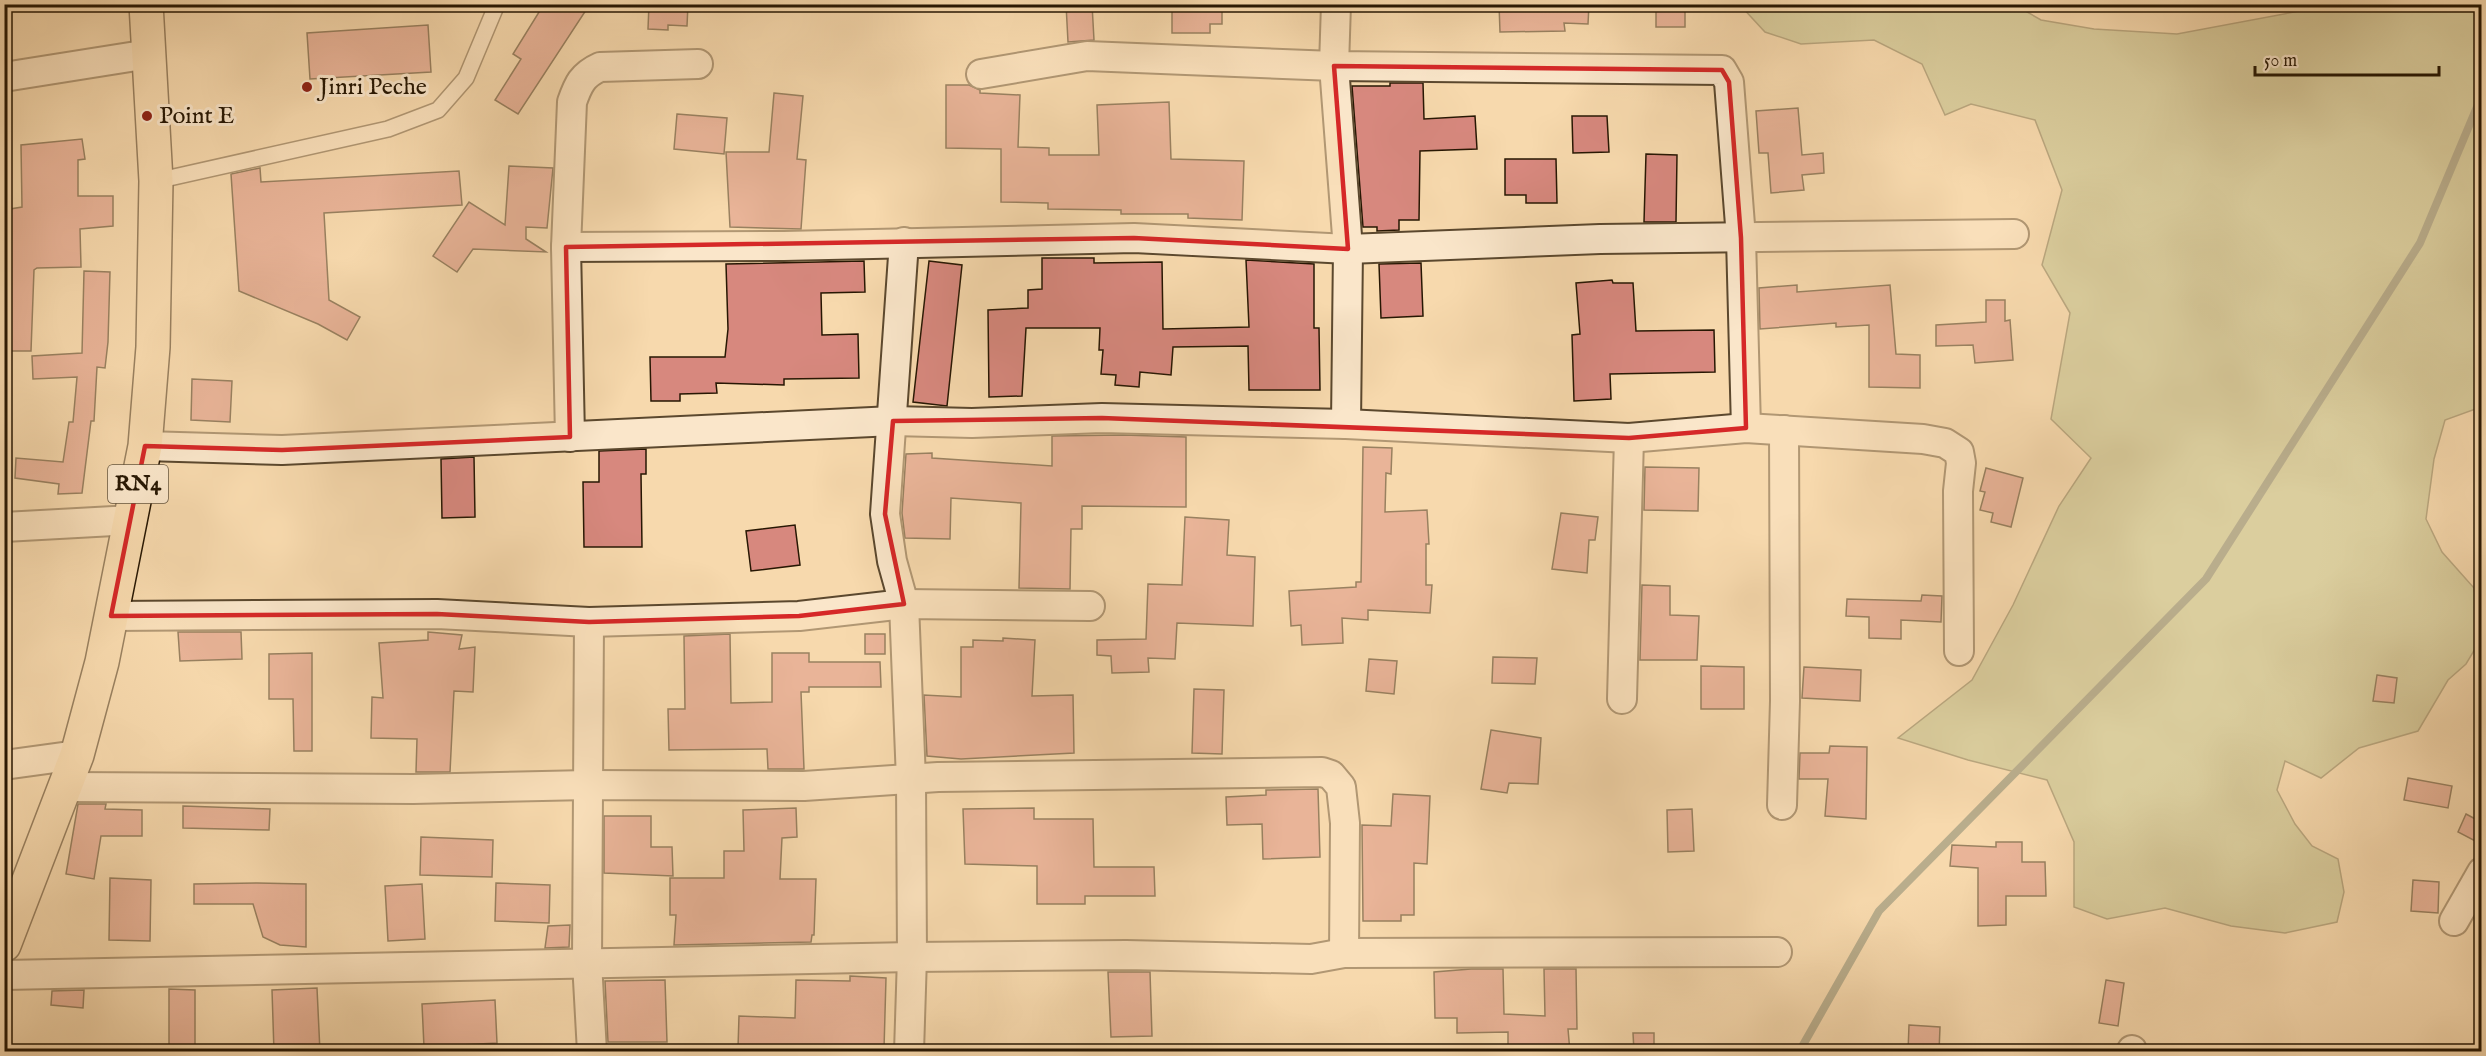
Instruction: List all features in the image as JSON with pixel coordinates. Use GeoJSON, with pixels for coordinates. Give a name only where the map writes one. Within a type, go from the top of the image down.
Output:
{"type":"FeatureCollection","features":[{"type":"Feature","properties":{"kind":"highway","name":"RN4"},"geometry":{"type":"LineString","coordinates":[[4,945],[77,754],[102,662],[145,446],[153,347],[156,182],[146,4]]}},
{"type":"Feature","properties":{"kind":"street"},"geometry":{"type":"LineString","coordinates":[[1336,4],[1334,66],[1348,249],[1346,424]]}},
{"type":"Feature","properties":{"kind":"street"},"geometry":{"type":"LineString","coordinates":[[4,77],[149,54]]}},
{"type":"Feature","properties":{"kind":"street"},"geometry":{"type":"LineString","coordinates":[[981,74],[1087,56],[1334,66],[1722,70],[1729,82],[1741,238],[1746,428]]}},
{"type":"Feature","properties":{"kind":"street"},"geometry":{"type":"LineString","coordinates":[[570,437],[566,247],[572,102],[579,82],[589,72],[600,68],[698,64]]}},
{"type":"Feature","properties":{"kind":"street"},"geometry":{"type":"LineString","coordinates":[[566,247],[784,246],[1134,238],[1348,249],[1600,239],[2014,234]]}},
{"type":"Feature","properties":{"kind":"street"},"geometry":{"type":"LineString","coordinates":[[904,242],[885,514],[892,561],[904,604],[911,780],[912,957],[909,1052]]}},
{"type":"Feature","properties":{"kind":"street"},"geometry":{"type":"LineString","coordinates":[[145,446],[282,450],[893,420],[972,423],[1102,418],[1346,424],[1629,438],[1746,428],[1923,439],[1945,443],[1959,452],[1961,463],[1958,491],[1959,651]]}},
{"type":"Feature","properties":{"kind":"street"},"geometry":{"type":"LineString","coordinates":[[1782,805],[1785,701],[1784,430]]}},
{"type":"Feature","properties":{"kind":"street"},"geometry":{"type":"LineString","coordinates":[[1622,699],[1629,438]]}},
{"type":"Feature","properties":{"kind":"street"},"geometry":{"type":"LineString","coordinates":[[4,527],[132,520]]}},
{"type":"Feature","properties":{"kind":"street"},"geometry":{"type":"LineString","coordinates":[[111,616],[436,614],[589,622],[799,616],[904,604],[1090,606]]}},
{"type":"Feature","properties":{"kind":"street"},"geometry":{"type":"LineString","coordinates":[[589,622],[587,962],[592,1052]]}},
{"type":"Feature","properties":{"kind":"street"},"geometry":{"type":"LineString","coordinates":[[4,765],[77,754]]}},
{"type":"Feature","properties":{"kind":"street"},"geometry":{"type":"LineString","coordinates":[[66,787],[414,789],[588,785],[804,786],[804,784],[938,777],[1322,772],[1331,775],[1341,787],[1345,823],[1344,953]]}},
{"type":"Feature","properties":{"kind":"street"},"geometry":{"type":"LineString","coordinates":[[2454,921],[2481,872]]}},
{"type":"Feature","properties":{"kind":"street"},"geometry":{"type":"LineString","coordinates":[[4,975],[912,957],[1126,955],[1311,959],[1344,953],[1777,952]]}},
{"type":"Feature","properties":{"kind":"lane"},"geometry":{"type":"LineString","coordinates":[[156,182],[388,129],[438,110],[466,78],[497,4]]}},
{"type":"Feature","properties":{"kind":"highlighted area"},"geometry":{"type":"Polygon","coordinates":[[[1334,66],[1722,70],[1729,82],[1741,238],[1746,428],[1629,438],[1102,418],[893,421],[885,514],[904,604],[799,616],[589,622],[437,614],[111,616],[145,446],[282,450],[570,437],[566,247],[1134,238],[1348,249],[1334,66]]]}},
{"type":"Feature","properties":{"kind":"green space"},"geometry":{"type":"Polygon","coordinates":[[[1740,5],[2015,5],[2041,20],[2094,29],[2177,34],[2305,10],[2319,5],[2481,5],[2481,407],[2445,420],[2434,459],[2426,519],[2442,552],[2474,588],[2481,639],[2466,664],[2448,680],[2418,731],[2359,748],[2321,778],[2285,761],[2277,790],[2295,824],[2312,846],[2338,859],[2344,892],[2337,922],[2285,933],[2231,926],[2165,908],[2107,919],[2074,907],[2074,842],[2047,780],[1968,760],[1898,738],[1972,680],[2013,605],[2059,506],[2091,458],[2051,419],[2070,313],[2042,265],[2062,190],[2035,120],[1971,104],[1945,115],[1922,64],[1874,40],[1801,44],[1765,32],[1740,5]]]}},
{"type":"Feature","properties":{"kind":"building"},"geometry":{"type":"Polygon","coordinates":[[[544,4],[590,4],[518,114],[495,100],[521,59],[513,54],[544,4]]]}},
{"type":"Feature","properties":{"kind":"building"},"geometry":{"type":"Polygon","coordinates":[[[649,4],[688,4],[687,26],[668,25],[668,30],[648,29],[649,4]]]}},
{"type":"Feature","properties":{"kind":"building"},"geometry":{"type":"Polygon","coordinates":[[[1066,4],[1092,4],[1094,40],[1068,42],[1066,4]]]}},
{"type":"Feature","properties":{"kind":"building"},"geometry":{"type":"Polygon","coordinates":[[[1172,4],[1222,4],[1222,24],[1210,24],[1210,33],[1172,33],[1172,4]]]}},
{"type":"Feature","properties":{"kind":"building"},"geometry":{"type":"Polygon","coordinates":[[[1499,4],[1589,4],[1588,24],[1564,23],[1565,31],[1500,32],[1499,4]]]}},
{"type":"Feature","properties":{"kind":"building"},"geometry":{"type":"Polygon","coordinates":[[[1656,4],[1685,4],[1685,27],[1656,27],[1656,4]]]}},
{"type":"Feature","properties":{"kind":"building"},"geometry":{"type":"Polygon","coordinates":[[[428,25],[431,72],[310,79],[307,33],[428,25]]]}},
{"type":"Feature","properties":{"kind":"building"},"geometry":{"type":"Polygon","coordinates":[[[1390,83],[1423,83],[1424,119],[1475,116],[1477,149],[1420,151],[1419,220],[1399,220],[1399,230],[1377,231],[1377,227],[1363,227],[1352,86],[1390,86],[1390,83]]]}},
{"type":"Feature","properties":{"kind":"building"},"geometry":{"type":"Polygon","coordinates":[[[946,85],[969,85],[980,90],[980,93],[1020,95],[1018,147],[1049,148],[1049,155],[1099,155],[1097,105],[1169,102],[1171,159],[1244,161],[1242,220],[1188,218],[1188,214],[1121,214],[1121,210],[1048,209],[1048,203],[1001,202],[1001,149],[946,148],[946,85]]]}},
{"type":"Feature","properties":{"kind":"building"},"geometry":{"type":"Polygon","coordinates":[[[774,93],[803,96],[797,159],[806,160],[801,229],[730,227],[726,152],[769,152],[774,93]]]}},
{"type":"Feature","properties":{"kind":"building"},"geometry":{"type":"Polygon","coordinates":[[[1798,108],[1802,155],[1823,153],[1824,173],[1802,175],[1804,190],[1771,193],[1768,153],[1759,153],[1756,111],[1798,108]]]}},
{"type":"Feature","properties":{"kind":"building"},"geometry":{"type":"Polygon","coordinates":[[[677,114],[727,118],[724,154],[674,149],[677,114]]]}},
{"type":"Feature","properties":{"kind":"building"},"geometry":{"type":"Polygon","coordinates":[[[1572,116],[1607,116],[1609,152],[1573,153],[1572,116]]]}},
{"type":"Feature","properties":{"kind":"building"},"geometry":{"type":"Polygon","coordinates":[[[82,139],[85,159],[78,160],[78,196],[113,196],[113,226],[80,229],[81,267],[37,268],[34,270],[31,351],[4,351],[4,210],[22,207],[21,145],[82,139]]]}},
{"type":"Feature","properties":{"kind":"building"},"geometry":{"type":"Polygon","coordinates":[[[1646,154],[1677,155],[1676,222],[1644,222],[1646,154]]]}},
{"type":"Feature","properties":{"kind":"building"},"geometry":{"type":"Polygon","coordinates":[[[1505,159],[1556,159],[1557,203],[1526,203],[1526,195],[1505,195],[1505,159]]]}},
{"type":"Feature","properties":{"kind":"building"},"geometry":{"type":"Polygon","coordinates":[[[509,166],[553,168],[547,228],[526,227],[526,239],[546,252],[473,249],[457,272],[433,256],[469,202],[505,225],[509,166]]]}},
{"type":"Feature","properties":{"kind":"building"},"geometry":{"type":"Polygon","coordinates":[[[260,168],[261,182],[459,171],[462,205],[324,213],[329,300],[360,317],[347,340],[318,324],[239,291],[231,174],[260,168]]]}},
{"type":"Feature","properties":{"kind":"building"},"geometry":{"type":"Polygon","coordinates":[[[1042,258],[1094,258],[1094,263],[1162,262],[1163,329],[1249,327],[1246,260],[1314,264],[1314,328],[1319,328],[1320,390],[1249,390],[1248,346],[1173,347],[1171,375],[1140,372],[1139,387],[1115,385],[1116,375],[1101,374],[1103,350],[1099,350],[1100,328],[1026,328],[1022,396],[989,397],[988,310],[1028,308],[1028,290],[1042,289],[1042,258]]]}},
{"type":"Feature","properties":{"kind":"building"},"geometry":{"type":"Polygon","coordinates":[[[864,261],[865,292],[821,293],[822,335],[858,334],[859,378],[784,379],[784,385],[716,383],[717,393],[680,394],[680,401],[651,401],[650,357],[725,357],[728,329],[726,264],[864,261]]]}},
{"type":"Feature","properties":{"kind":"building"},"geometry":{"type":"Polygon","coordinates":[[[929,261],[962,265],[947,406],[913,402],[929,261]]]}},
{"type":"Feature","properties":{"kind":"building"},"geometry":{"type":"Polygon","coordinates":[[[1421,263],[1423,316],[1381,318],[1379,264],[1421,263]]]}},
{"type":"Feature","properties":{"kind":"building"},"geometry":{"type":"Polygon","coordinates":[[[84,271],[110,272],[105,368],[97,367],[94,421],[91,421],[82,493],[58,494],[59,484],[15,478],[16,458],[63,462],[69,422],[73,422],[77,377],[33,379],[32,356],[82,353],[84,271]]]}},
{"type":"Feature","properties":{"kind":"building"},"geometry":{"type":"Polygon","coordinates":[[[1612,280],[1613,283],[1633,283],[1636,331],[1714,330],[1715,372],[1610,374],[1611,399],[1574,401],[1572,335],[1580,334],[1576,283],[1612,280]]]}},
{"type":"Feature","properties":{"kind":"building"},"geometry":{"type":"Polygon","coordinates":[[[1797,285],[1797,292],[1890,285],[1896,354],[1920,355],[1920,388],[1869,387],[1869,325],[1836,327],[1836,323],[1760,329],[1759,288],[1797,285]]]}},
{"type":"Feature","properties":{"kind":"building"},"geometry":{"type":"Polygon","coordinates":[[[1986,300],[2005,300],[2005,321],[2010,320],[2013,360],[1975,363],[1973,345],[1936,346],[1936,325],[1986,322],[1986,300]]]}},
{"type":"Feature","properties":{"kind":"building"},"geometry":{"type":"Polygon","coordinates":[[[192,379],[232,381],[230,422],[191,420],[192,379]]]}},
{"type":"Feature","properties":{"kind":"building"},"geometry":{"type":"Polygon","coordinates":[[[1052,436],[1186,437],[1186,507],[1082,506],[1082,529],[1071,529],[1070,589],[1019,588],[1021,503],[951,498],[950,539],[905,538],[902,513],[906,454],[932,453],[932,458],[1052,466],[1052,436]]]}},
{"type":"Feature","properties":{"kind":"building"},"geometry":{"type":"Polygon","coordinates":[[[1363,447],[1392,448],[1391,474],[1386,473],[1385,512],[1427,510],[1429,544],[1426,544],[1426,585],[1432,585],[1430,613],[1368,610],[1368,620],[1342,618],[1343,643],[1302,645],[1301,625],[1291,626],[1289,591],[1356,587],[1356,582],[1361,582],[1363,447]]]}},
{"type":"Feature","properties":{"kind":"building"},"geometry":{"type":"Polygon","coordinates":[[[646,449],[646,474],[641,474],[642,547],[584,547],[583,482],[599,482],[599,451],[646,449]]]}},
{"type":"Feature","properties":{"kind":"building"},"geometry":{"type":"Polygon","coordinates":[[[474,457],[475,517],[442,518],[441,459],[474,457]]]}},
{"type":"Feature","properties":{"kind":"building"},"geometry":{"type":"Polygon","coordinates":[[[1645,467],[1699,468],[1698,511],[1644,510],[1645,467]]]}},
{"type":"Feature","properties":{"kind":"building"},"geometry":{"type":"Polygon","coordinates":[[[1986,468],[2023,478],[2011,527],[1991,522],[1993,513],[1980,510],[1985,492],[1980,491],[1986,468]]]}},
{"type":"Feature","properties":{"kind":"building"},"geometry":{"type":"Polygon","coordinates":[[[1561,513],[1598,517],[1595,540],[1589,540],[1587,573],[1552,569],[1561,513]]]}},
{"type":"Feature","properties":{"kind":"building"},"geometry":{"type":"Polygon","coordinates":[[[1185,517],[1229,520],[1227,555],[1255,557],[1253,626],[1177,623],[1175,659],[1148,658],[1149,672],[1112,673],[1111,656],[1097,655],[1097,640],[1146,639],[1148,584],[1182,585],[1185,517]]]}},
{"type":"Feature","properties":{"kind":"building"},"geometry":{"type":"Polygon","coordinates":[[[795,525],[800,565],[751,571],[746,531],[795,525]]]}},
{"type":"Feature","properties":{"kind":"building"},"geometry":{"type":"Polygon","coordinates":[[[1642,585],[1670,586],[1670,615],[1699,616],[1697,660],[1640,660],[1642,585]]]}},
{"type":"Feature","properties":{"kind":"building"},"geometry":{"type":"Polygon","coordinates":[[[1922,595],[1942,596],[1941,622],[1901,620],[1901,639],[1869,638],[1869,617],[1846,616],[1847,599],[1921,601],[1922,595]]]}},
{"type":"Feature","properties":{"kind":"building"},"geometry":{"type":"Polygon","coordinates":[[[178,632],[241,632],[242,659],[180,661],[178,632]]]}},
{"type":"Feature","properties":{"kind":"building"},"geometry":{"type":"Polygon","coordinates":[[[428,632],[462,635],[459,649],[475,647],[473,692],[454,691],[450,772],[416,772],[417,739],[371,738],[372,697],[383,698],[379,643],[428,640],[428,632]]]}},
{"type":"Feature","properties":{"kind":"building"},"geometry":{"type":"Polygon","coordinates":[[[730,634],[731,703],[772,702],[772,653],[809,653],[809,662],[880,662],[881,687],[809,687],[809,692],[801,692],[804,769],[768,769],[767,749],[669,750],[668,709],[685,709],[684,636],[730,634]]]}},
{"type":"Feature","properties":{"kind":"building"},"geometry":{"type":"Polygon","coordinates":[[[865,634],[885,634],[885,654],[865,654],[865,634]]]}},
{"type":"Feature","properties":{"kind":"building"},"geometry":{"type":"Polygon","coordinates":[[[1003,638],[1035,640],[1032,696],[1073,695],[1074,753],[961,759],[927,756],[924,695],[961,697],[961,647],[973,647],[973,640],[1003,641],[1003,638]]]}},
{"type":"Feature","properties":{"kind":"building"},"geometry":{"type":"Polygon","coordinates":[[[312,653],[312,751],[294,751],[293,699],[269,699],[269,654],[312,653]]]}},
{"type":"Feature","properties":{"kind":"building"},"geometry":{"type":"Polygon","coordinates":[[[1493,657],[1537,658],[1535,684],[1492,683],[1493,657]]]}},
{"type":"Feature","properties":{"kind":"building"},"geometry":{"type":"Polygon","coordinates":[[[1369,659],[1397,661],[1394,694],[1366,691],[1369,659]]]}},
{"type":"Feature","properties":{"kind":"building"},"geometry":{"type":"Polygon","coordinates":[[[1701,666],[1744,667],[1744,709],[1701,709],[1701,666]]]}},
{"type":"Feature","properties":{"kind":"building"},"geometry":{"type":"Polygon","coordinates":[[[1804,667],[1861,670],[1860,701],[1802,698],[1804,667]]]}},
{"type":"Feature","properties":{"kind":"building"},"geometry":{"type":"Polygon","coordinates":[[[2377,675],[2397,678],[2394,703],[2373,701],[2377,675]]]}},
{"type":"Feature","properties":{"kind":"building"},"geometry":{"type":"Polygon","coordinates":[[[1194,689],[1224,690],[1222,754],[1192,753],[1194,689]]]}},
{"type":"Feature","properties":{"kind":"building"},"geometry":{"type":"Polygon","coordinates":[[[1491,730],[1541,738],[1538,784],[1509,783],[1507,793],[1481,789],[1491,730]]]}},
{"type":"Feature","properties":{"kind":"building"},"geometry":{"type":"Polygon","coordinates":[[[1830,746],[1867,747],[1866,819],[1825,816],[1828,779],[1799,779],[1800,753],[1829,753],[1830,746]]]}},
{"type":"Feature","properties":{"kind":"building"},"geometry":{"type":"Polygon","coordinates":[[[2408,778],[2452,786],[2448,808],[2404,800],[2408,778]]]}},
{"type":"Feature","properties":{"kind":"building"},"geometry":{"type":"Polygon","coordinates":[[[1318,789],[1320,857],[1263,859],[1262,824],[1227,825],[1226,797],[1266,795],[1266,790],[1318,789]]]}},
{"type":"Feature","properties":{"kind":"building"},"geometry":{"type":"Polygon","coordinates":[[[1393,794],[1430,796],[1427,864],[1414,863],[1414,915],[1401,915],[1401,921],[1363,921],[1362,825],[1391,826],[1393,794]]]}},
{"type":"Feature","properties":{"kind":"building"},"geometry":{"type":"Polygon","coordinates":[[[78,804],[106,804],[105,809],[142,810],[142,836],[101,836],[94,879],[66,874],[78,804]]]}},
{"type":"Feature","properties":{"kind":"building"},"geometry":{"type":"Polygon","coordinates":[[[183,806],[270,809],[269,830],[183,828],[183,806]]]}},
{"type":"Feature","properties":{"kind":"building"},"geometry":{"type":"Polygon","coordinates":[[[796,808],[797,837],[782,838],[780,879],[816,879],[814,935],[812,935],[811,942],[674,945],[676,915],[670,915],[670,878],[724,878],[724,851],[744,851],[743,810],[796,808]]]}},
{"type":"Feature","properties":{"kind":"building"},"geometry":{"type":"Polygon","coordinates":[[[1034,808],[1034,819],[1093,819],[1094,867],[1154,867],[1155,896],[1085,896],[1085,904],[1037,904],[1037,866],[965,864],[963,809],[1034,808]]]}},
{"type":"Feature","properties":{"kind":"building"},"geometry":{"type":"Polygon","coordinates":[[[1692,809],[1694,851],[1668,852],[1667,810],[1692,809]]]}},
{"type":"Feature","properties":{"kind":"building"},"geometry":{"type":"Polygon","coordinates":[[[2466,814],[2481,822],[2481,844],[2458,832],[2466,814]]]}},
{"type":"Feature","properties":{"kind":"building"},"geometry":{"type":"Polygon","coordinates":[[[604,816],[651,816],[651,847],[672,847],[673,876],[604,873],[604,816]]]}},
{"type":"Feature","properties":{"kind":"building"},"geometry":{"type":"Polygon","coordinates":[[[421,837],[493,840],[492,877],[420,875],[421,837]]]}},
{"type":"Feature","properties":{"kind":"building"},"geometry":{"type":"Polygon","coordinates":[[[1996,842],[2022,842],[2022,862],[2045,862],[2046,896],[2006,896],[2006,925],[1978,926],[1978,868],[1950,866],[1952,845],[1996,847],[1996,842]]]}},
{"type":"Feature","properties":{"kind":"building"},"geometry":{"type":"Polygon","coordinates":[[[110,878],[151,880],[150,941],[109,940],[110,878]]]}},
{"type":"Feature","properties":{"kind":"building"},"geometry":{"type":"Polygon","coordinates":[[[2413,880],[2439,882],[2438,913],[2411,911],[2413,880]]]}},
{"type":"Feature","properties":{"kind":"building"},"geometry":{"type":"Polygon","coordinates":[[[496,883],[550,885],[549,923],[495,921],[496,883]]]}},
{"type":"Feature","properties":{"kind":"building"},"geometry":{"type":"Polygon","coordinates":[[[194,884],[306,884],[306,947],[280,945],[263,937],[253,904],[194,904],[194,884]]]}},
{"type":"Feature","properties":{"kind":"building"},"geometry":{"type":"Polygon","coordinates":[[[422,884],[425,939],[388,941],[385,886],[422,884]]]}},
{"type":"Feature","properties":{"kind":"building"},"geometry":{"type":"Polygon","coordinates":[[[570,925],[569,947],[545,948],[548,926],[570,925]]]}},
{"type":"Feature","properties":{"kind":"building"},"geometry":{"type":"Polygon","coordinates":[[[1503,969],[1504,1014],[1545,1016],[1544,969],[1576,969],[1577,1029],[1568,1029],[1570,1052],[1508,1052],[1508,1032],[1457,1033],[1457,1018],[1435,1018],[1434,972],[1503,969]]]}},
{"type":"Feature","properties":{"kind":"building"},"geometry":{"type":"Polygon","coordinates":[[[1108,972],[1150,972],[1152,1036],[1111,1037],[1108,972]]]}},
{"type":"Feature","properties":{"kind":"building"},"geometry":{"type":"Polygon","coordinates":[[[850,976],[886,978],[884,1049],[832,1046],[832,1051],[738,1048],[739,1016],[795,1018],[796,980],[850,981],[850,976]]]}},
{"type":"Feature","properties":{"kind":"building"},"geometry":{"type":"Polygon","coordinates":[[[665,980],[667,1042],[608,1042],[605,981],[665,980]]]}},
{"type":"Feature","properties":{"kind":"building"},"geometry":{"type":"Polygon","coordinates":[[[2106,980],[2124,983],[2118,1026],[2099,1023],[2106,980]]]}},
{"type":"Feature","properties":{"kind":"building"},"geometry":{"type":"Polygon","coordinates":[[[317,988],[320,1052],[274,1052],[272,990],[317,988]]]}},
{"type":"Feature","properties":{"kind":"building"},"geometry":{"type":"Polygon","coordinates":[[[169,989],[195,990],[195,1052],[169,1052],[169,989]]]}},
{"type":"Feature","properties":{"kind":"building"},"geometry":{"type":"Polygon","coordinates":[[[84,990],[83,1008],[51,1005],[52,991],[84,990]]]}},
{"type":"Feature","properties":{"kind":"building"},"geometry":{"type":"Polygon","coordinates":[[[495,1000],[497,1043],[424,1047],[422,1004],[495,1000]]]}},
{"type":"Feature","properties":{"kind":"building"},"geometry":{"type":"Polygon","coordinates":[[[1909,1025],[1940,1027],[1939,1052],[1908,1052],[1909,1025]]]}},
{"type":"Feature","properties":{"kind":"building"},"geometry":{"type":"Polygon","coordinates":[[[1633,1033],[1654,1033],[1654,1052],[1634,1052],[1633,1033]]]}},
{"type":"Feature","properties":{"kind":"waterway"},"geometry":{"type":"LineString","coordinates":[[1799,1052],[1879,911],[2206,579],[2420,243],[2482,95]]}},
{"type":"Feature","properties":{"kind":"place","name":"Jinri Peche"},"geometry":{"type":"Point","coordinates":[307,87]}},
{"type":"Feature","properties":{"kind":"place","name":"Point E"},"geometry":{"type":"Point","coordinates":[147,116]}}]}
